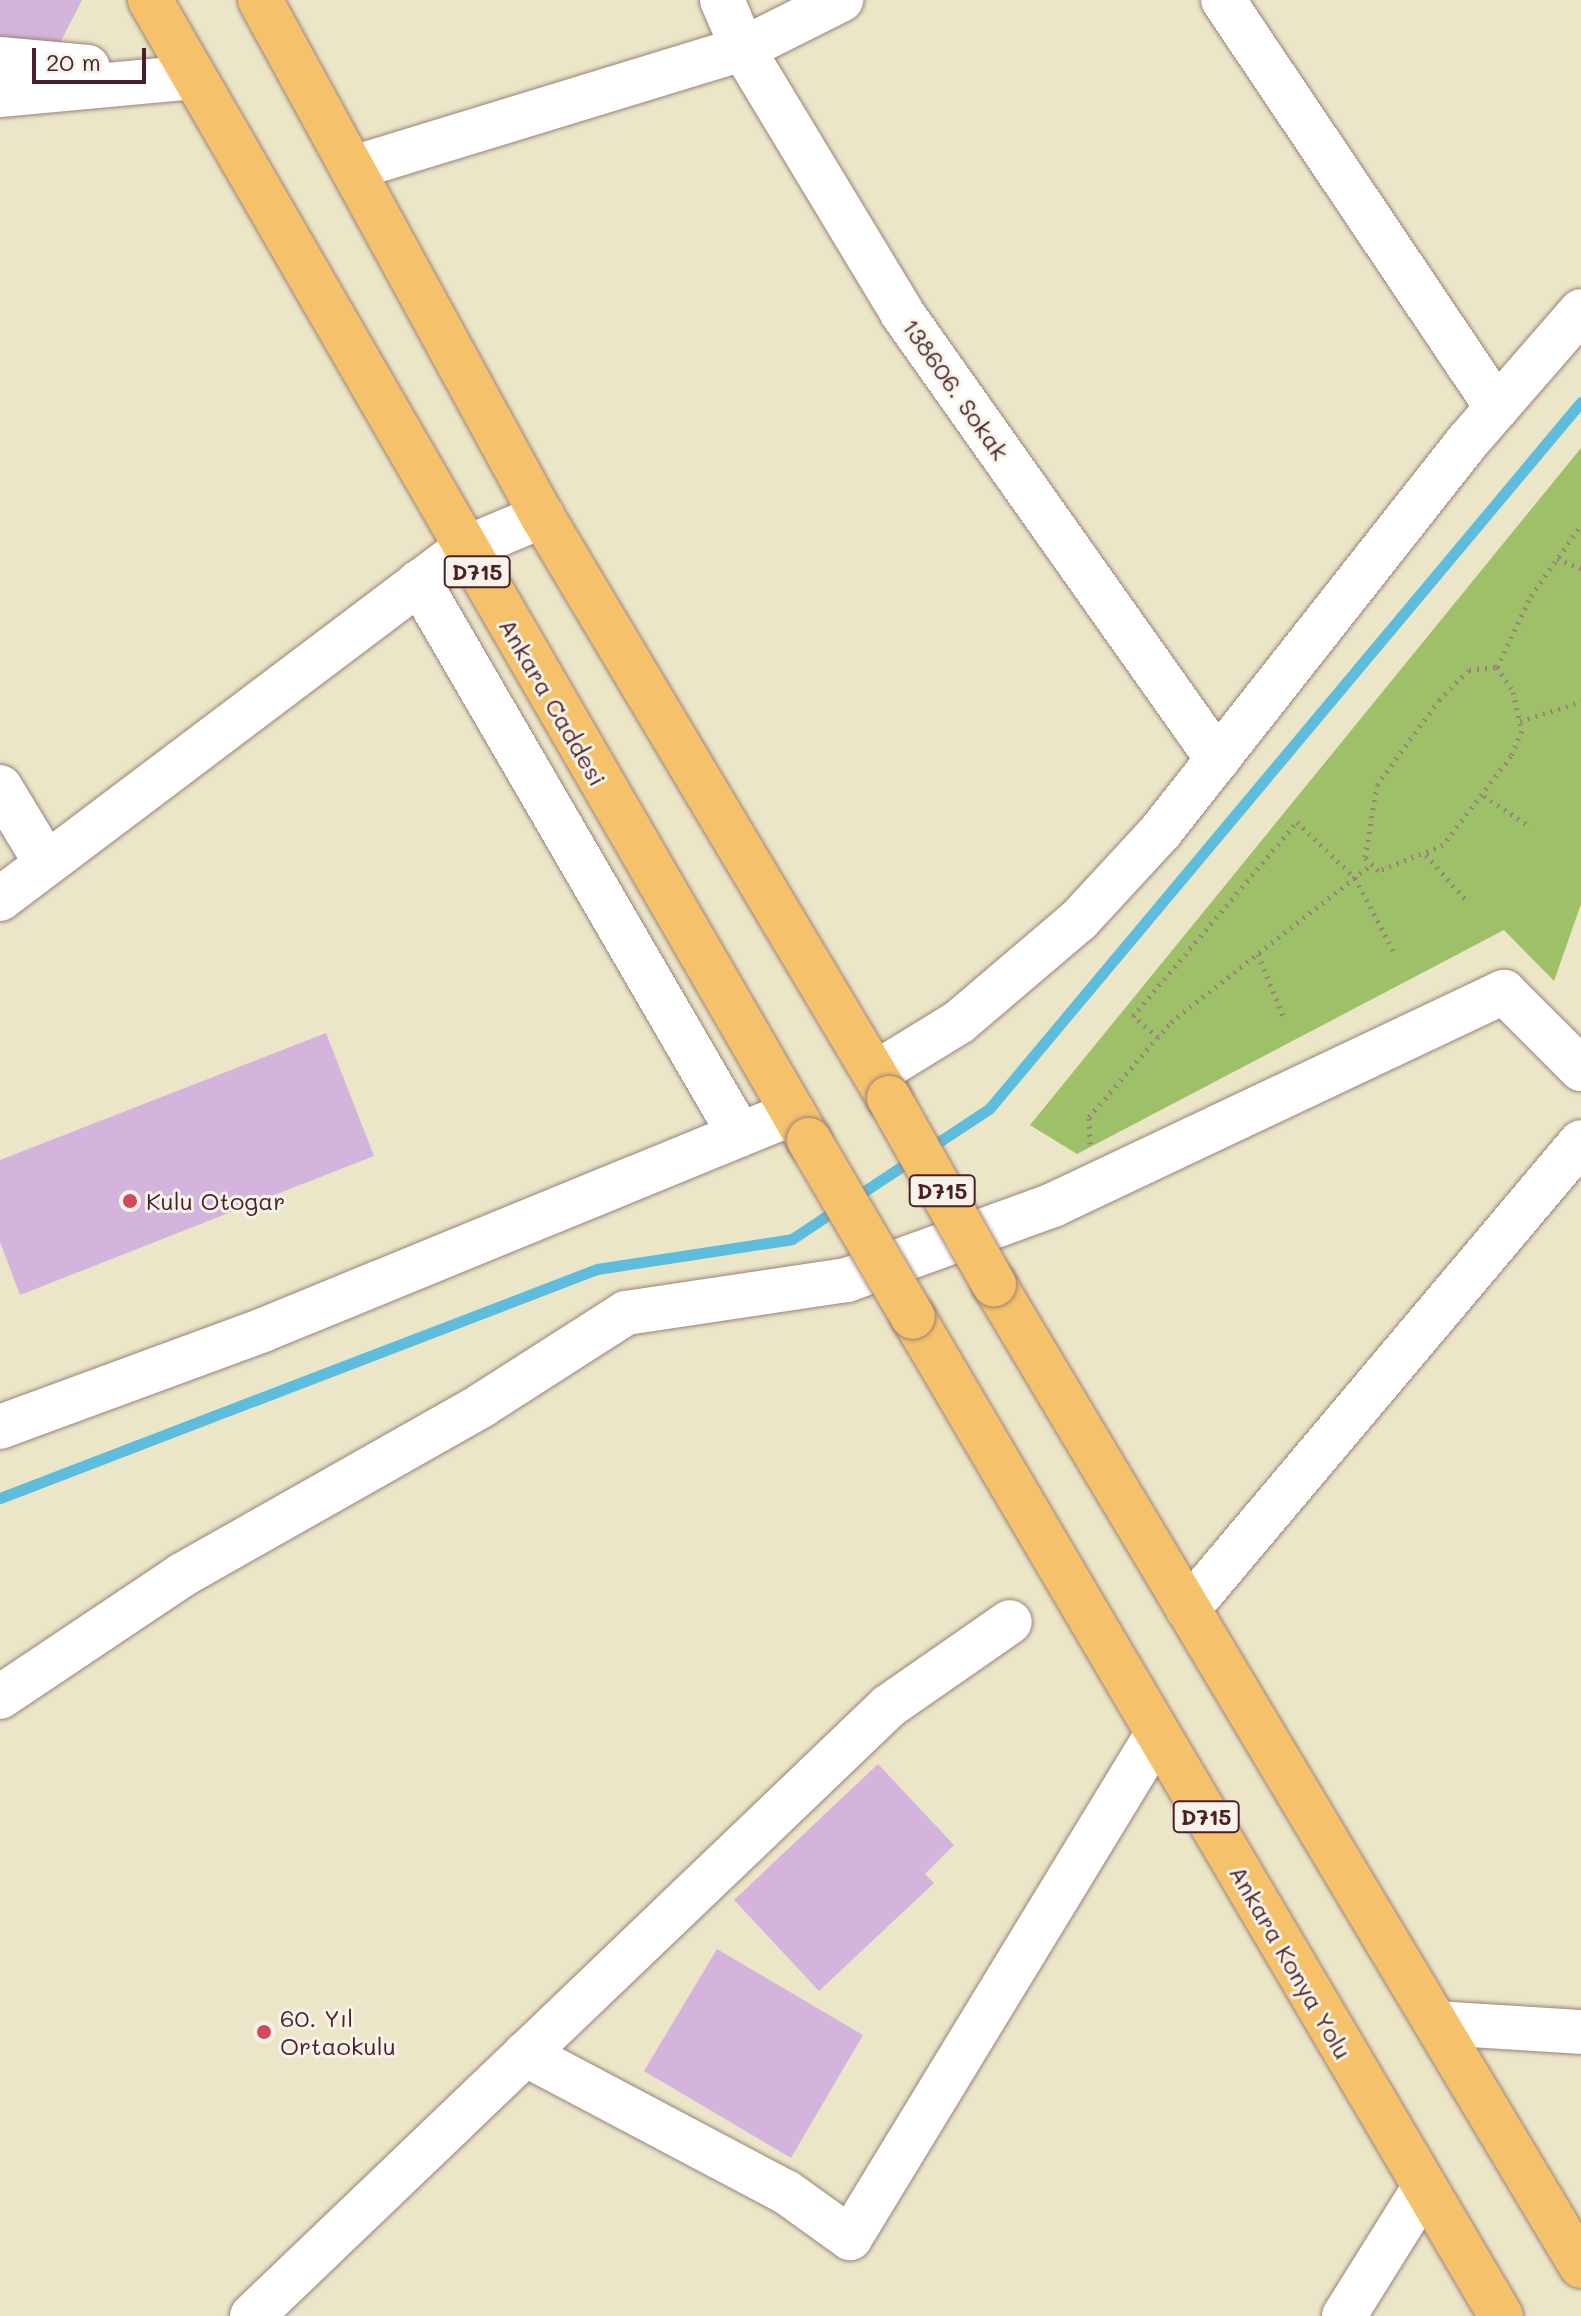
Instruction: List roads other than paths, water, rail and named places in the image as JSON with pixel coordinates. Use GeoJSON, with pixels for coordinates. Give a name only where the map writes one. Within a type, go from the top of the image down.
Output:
{"type":"FeatureCollection","features":[{"type":"Feature","properties":{"kind":"highway","name":"Ankara Caddesi"},"geometry":{"type":"LineString","coordinates":[[150,0],[464,549],[913,1317]]}},
{"type":"Feature","properties":{"kind":"highway","name":"D715"},"geometry":{"type":"LineString","coordinates":[[260,0],[356,167],[542,516],[883,1086],[994,1284],[1581,2266]]}},
{"type":"Feature","properties":{"kind":"highway","name":"Ankara Konya Yolu"},"geometry":{"type":"LineString","coordinates":[[913,1317],[1501,2316]]}},
{"type":"Feature","properties":{"kind":"street","name":"138606. Sokak"},"geometry":{"type":"LineString","coordinates":[[722,0],[743,49],[902,313],[1218,760]]}},
{"type":"Feature","properties":{"kind":"street"},"geometry":{"type":"LineString","coordinates":[[356,167],[743,49],[841,0]]}},
{"type":"Feature","properties":{"kind":"street"},"geometry":{"type":"LineString","coordinates":[[1223,0],[1497,407]]}},
{"type":"Feature","properties":{"kind":"street"},"geometry":{"type":"LineString","coordinates":[[0,59],[194,77]]}},
{"type":"Feature","properties":{"kind":"street"},"geometry":{"type":"LineString","coordinates":[[0,95],[194,77]]}},
{"type":"Feature","properties":{"kind":"street"},"geometry":{"type":"LineString","coordinates":[[883,1086],[1079,920],[1218,760],[1497,407],[1581,311]]}},
{"type":"Feature","properties":{"kind":"street"},"geometry":{"type":"LineString","coordinates":[[0,899],[464,549],[542,516]]}},
{"type":"Feature","properties":{"kind":"street"},"geometry":{"type":"LineString","coordinates":[[419,582],[740,1135]]}},
{"type":"Feature","properties":{"kind":"street"},"geometry":{"type":"LineString","coordinates":[[0,787],[46,863]]}},
{"type":"Feature","properties":{"kind":"street"},"geometry":{"type":"LineString","coordinates":[[0,1697],[182,1575],[482,1405],[626,1313],[847,1280],[1092,1186],[1504,992],[1581,1069]]}},
{"type":"Feature","properties":{"kind":"street"},"geometry":{"type":"LineString","coordinates":[[0,1427],[263,1330],[740,1135],[801,1126]]}},
{"type":"Feature","properties":{"kind":"street"},"geometry":{"type":"LineString","coordinates":[[1188,1609],[1581,1142]]}},
{"type":"Feature","properties":{"kind":"street"},"geometry":{"type":"LineString","coordinates":[[252,2316],[889,1706],[1010,1622]]}},
{"type":"Feature","properties":{"kind":"street"},"geometry":{"type":"LineString","coordinates":[[525,2054],[786,2192],[850,2238],[1157,1734]]}},
{"type":"Feature","properties":{"kind":"street"},"geometry":{"type":"LineString","coordinates":[[1438,2023],[1581,2032]]}},
{"type":"Feature","properties":{"kind":"street"},"geometry":{"type":"LineString","coordinates":[[1344,2316],[1424,2188]]}},
{"type":"Feature","properties":{"kind":"waterway"},"geometry":{"type":"LineString","coordinates":[[928,1149],[989,1109],[1581,402]]}},
{"type":"Feature","properties":{"kind":"waterway"},"geometry":{"type":"LineString","coordinates":[[854,1198],[913,1159]]}},
{"type":"Feature","properties":{"kind":"waterway"},"geometry":{"type":"LineString","coordinates":[[0,1498],[597,1269],[792,1239],[840,1207]]}},
{"type":"Feature","properties":{"kind":"place","name":"Kulu Otogar"},"geometry":{"type":"Point","coordinates":[130,1201]}},
{"type":"Feature","properties":{"kind":"place","name":"60. Yıl Ortaokulu"},"geometry":{"type":"Point","coordinates":[264,2032]}}]}
